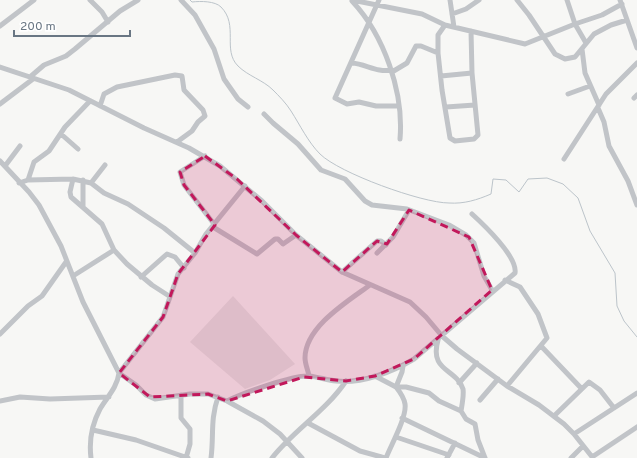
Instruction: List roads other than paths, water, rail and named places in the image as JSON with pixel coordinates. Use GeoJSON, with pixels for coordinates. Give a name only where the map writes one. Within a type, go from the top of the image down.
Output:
{"type":"FeatureCollection","features":[{"type":"Feature","properties":{"kind":"street"},"geometry":{"type":"LineString","coordinates":[[0,26],[34,0]]}},
{"type":"Feature","properties":{"kind":"street"},"geometry":{"type":"LineString","coordinates":[[90,0],[102,12],[108,22]]}},
{"type":"Feature","properties":{"kind":"street"},"geometry":{"type":"LineString","coordinates":[[0,104],[44,65],[66,56],[125,7],[138,0]]}},
{"type":"Feature","properties":{"kind":"street"},"geometry":{"type":"LineString","coordinates":[[181,0],[195,14],[214,49],[224,79],[238,99],[248,107]]}},
{"type":"Feature","properties":{"kind":"street"},"geometry":{"type":"LineString","coordinates":[[352,0],[378,2],[422,14],[445,25],[525,44],[602,15],[621,2],[637,48]]}},
{"type":"Feature","properties":{"kind":"street"},"geometry":{"type":"LineString","coordinates":[[352,0],[370,23],[392,71],[401,125],[400,139]]}},
{"type":"Feature","properties":{"kind":"street"},"geometry":{"type":"LineString","coordinates":[[450,0],[454,27]]}},
{"type":"Feature","properties":{"kind":"street"},"geometry":{"type":"LineString","coordinates":[[452,14],[466,9],[479,0]]}},
{"type":"Feature","properties":{"kind":"street"},"geometry":{"type":"LineString","coordinates":[[517,0],[545,37],[555,54],[564,59],[573,59],[586,43],[599,31],[611,24],[627,20]]}},
{"type":"Feature","properties":{"kind":"street"},"geometry":{"type":"LineString","coordinates":[[567,0],[575,24],[586,43]]}},
{"type":"Feature","properties":{"kind":"street"},"geometry":{"type":"LineString","coordinates":[[378,2],[352,64],[336,95],[336,99],[349,104],[359,102],[376,106],[398,106]]}},
{"type":"Feature","properties":{"kind":"street"},"geometry":{"type":"LineString","coordinates":[[445,25],[438,35],[438,53],[442,95],[446,107],[450,138],[455,141],[474,139],[478,135],[472,73],[471,31]]}},
{"type":"Feature","properties":{"kind":"street"},"geometry":{"type":"LineString","coordinates":[[352,64],[366,65],[380,71],[392,71],[401,67],[409,60],[416,46],[421,46],[438,53]]}},
{"type":"Feature","properties":{"kind":"street"},"geometry":{"type":"LineString","coordinates":[[582,49],[584,68],[604,122],[609,146],[628,181],[637,205]]}},
{"type":"Feature","properties":{"kind":"street"},"geometry":{"type":"LineString","coordinates":[[564,159],[612,86],[637,63]]}},
{"type":"Feature","properties":{"kind":"street"},"geometry":{"type":"LineString","coordinates":[[0,67],[31,78],[61,86],[204,156],[245,186],[296,235],[342,272],[410,302],[426,318],[440,338],[477,363],[507,386],[554,416],[574,434],[593,458],[637,427]]}},
{"type":"Feature","properties":{"kind":"street"},"geometry":{"type":"LineString","coordinates":[[441,76],[472,73]]}},
{"type":"Feature","properties":{"kind":"street"},"geometry":{"type":"LineString","coordinates":[[100,106],[104,94],[117,87],[175,75],[182,76],[184,90],[203,110],[205,116],[198,122],[192,131],[177,142]]}},
{"type":"Feature","properties":{"kind":"street"},"geometry":{"type":"LineString","coordinates":[[568,94],[590,86]]}},
{"type":"Feature","properties":{"kind":"street"},"geometry":{"type":"LineString","coordinates":[[28,180],[34,162],[49,151],[70,121],[90,101]]}},
{"type":"Feature","properties":{"kind":"street"},"geometry":{"type":"LineString","coordinates":[[446,107],[475,105]]}},
{"type":"Feature","properties":{"kind":"street"},"geometry":{"type":"LineString","coordinates":[[264,114],[298,144],[321,170],[345,179],[365,201],[372,205],[394,206],[409,210],[448,225],[469,237],[475,247],[484,276],[492,290]]}},
{"type":"Feature","properties":{"kind":"street"},"geometry":{"type":"LineString","coordinates":[[61,134],[78,149]]}},
{"type":"Feature","properties":{"kind":"street"},"geometry":{"type":"LineString","coordinates":[[4,166],[20,146]]}},
{"type":"Feature","properties":{"kind":"street"},"geometry":{"type":"LineString","coordinates":[[204,156],[180,172],[184,185],[214,226],[257,254],[275,239],[278,239],[283,244],[296,235]]}},
{"type":"Feature","properties":{"kind":"street"},"geometry":{"type":"LineString","coordinates":[[0,161],[39,206],[61,246],[83,302],[119,373],[150,397],[163,399],[181,395],[208,394],[228,401],[264,421],[286,440],[302,458]]}},
{"type":"Feature","properties":{"kind":"street"},"geometry":{"type":"LineString","coordinates":[[91,183],[105,166]]}},
{"type":"Feature","properties":{"kind":"street"},"geometry":{"type":"LineString","coordinates":[[73,179],[70,195],[102,224],[114,250],[141,277],[169,296]]}},
{"type":"Feature","properties":{"kind":"street"},"geometry":{"type":"LineString","coordinates":[[19,183],[28,180],[73,179],[91,183],[104,193],[128,204],[164,228],[195,253]]}},
{"type":"Feature","properties":{"kind":"street"},"geometry":{"type":"LineString","coordinates":[[83,180],[83,207]]}},
{"type":"Feature","properties":{"kind":"street"},"geometry":{"type":"LineString","coordinates":[[91,458],[90,445],[93,430],[100,410],[116,385],[119,373],[163,317],[168,305],[169,296],[178,274],[195,253],[206,234],[245,186]]}},
{"type":"Feature","properties":{"kind":"street"},"geometry":{"type":"LineString","coordinates":[[377,253],[386,245],[398,230],[409,210]]}},
{"type":"Feature","properties":{"kind":"street"},"geometry":{"type":"LineString","coordinates":[[228,401],[243,394],[294,378],[309,376],[346,381],[375,376],[403,366],[440,338],[492,290],[515,273],[514,265],[491,232],[472,214]]}},
{"type":"Feature","properties":{"kind":"street"},"geometry":{"type":"LineString","coordinates":[[342,272],[377,241],[380,241],[386,245]]}},
{"type":"Feature","properties":{"kind":"street"},"geometry":{"type":"LineString","coordinates":[[73,276],[114,250]]}},
{"type":"Feature","properties":{"kind":"street"},"geometry":{"type":"LineString","coordinates":[[141,277],[167,254],[175,257],[184,268]]}},
{"type":"Feature","properties":{"kind":"street"},"geometry":{"type":"LineString","coordinates":[[0,334],[28,306],[42,296],[66,262]]}},
{"type":"Feature","properties":{"kind":"street"},"geometry":{"type":"LineString","coordinates":[[505,280],[520,287],[538,314],[547,338],[507,386]]}},
{"type":"Feature","properties":{"kind":"street"},"geometry":{"type":"LineString","coordinates":[[309,376],[305,358],[311,338],[334,311],[370,285]]}},
{"type":"Feature","properties":{"kind":"street"},"geometry":{"type":"LineString","coordinates":[[440,338],[435,354],[437,360],[459,383],[463,390],[461,411]]}},
{"type":"Feature","properties":{"kind":"street"},"geometry":{"type":"LineString","coordinates":[[541,346],[581,388]]}},
{"type":"Feature","properties":{"kind":"street"},"geometry":{"type":"LineString","coordinates":[[459,383],[477,363]]}},
{"type":"Feature","properties":{"kind":"street"},"geometry":{"type":"LineString","coordinates":[[396,387],[403,366]]}},
{"type":"Feature","properties":{"kind":"street"},"geometry":{"type":"LineString","coordinates":[[375,376],[396,387],[429,394],[439,401],[461,411],[466,419],[475,424],[478,440],[485,458]]}},
{"type":"Feature","properties":{"kind":"street"},"geometry":{"type":"LineString","coordinates":[[480,400],[498,379]]}},
{"type":"Feature","properties":{"kind":"street"},"geometry":{"type":"LineString","coordinates":[[272,458],[286,440],[308,423],[339,392],[346,381]]}},
{"type":"Feature","properties":{"kind":"street"},"geometry":{"type":"LineString","coordinates":[[554,416],[581,388],[589,382],[593,384],[614,408]]}},
{"type":"Feature","properties":{"kind":"street"},"geometry":{"type":"LineString","coordinates":[[308,423],[360,451],[385,458],[396,437],[405,405],[403,397],[396,387]]}},
{"type":"Feature","properties":{"kind":"street"},"geometry":{"type":"LineString","coordinates":[[574,434],[637,393]]}},
{"type":"Feature","properties":{"kind":"street"},"geometry":{"type":"LineString","coordinates":[[93,430],[136,440],[187,458],[190,444],[190,429],[181,418],[181,395]]}},
{"type":"Feature","properties":{"kind":"street"},"geometry":{"type":"LineString","coordinates":[[0,401],[20,397],[50,399],[109,398]]}},
{"type":"Feature","properties":{"kind":"street"},"geometry":{"type":"LineString","coordinates":[[211,458],[211,436],[214,409],[218,397]]}},
{"type":"Feature","properties":{"kind":"street"},"geometry":{"type":"LineString","coordinates":[[402,418],[485,458]]}},
{"type":"Feature","properties":{"kind":"street"},"geometry":{"type":"LineString","coordinates":[[396,437],[448,456],[455,443]]}},
{"type":"Feature","properties":{"kind":"street"},"geometry":{"type":"LineString","coordinates":[[571,458],[583,446]]}},
{"type":"Feature","properties":{"kind":"waterway"},"geometry":{"type":"LineString","coordinates":[[190,0],[192,2],[212,3],[221,7],[229,22],[230,45],[233,60],[246,73],[265,83],[273,90],[289,108],[308,139],[320,154],[344,170],[401,193],[436,202],[449,203],[470,201],[491,194],[493,179],[506,180],[519,192],[528,179],[547,178],[563,184],[578,198],[590,231],[615,273],[617,306],[624,321],[637,337]]}}]}
